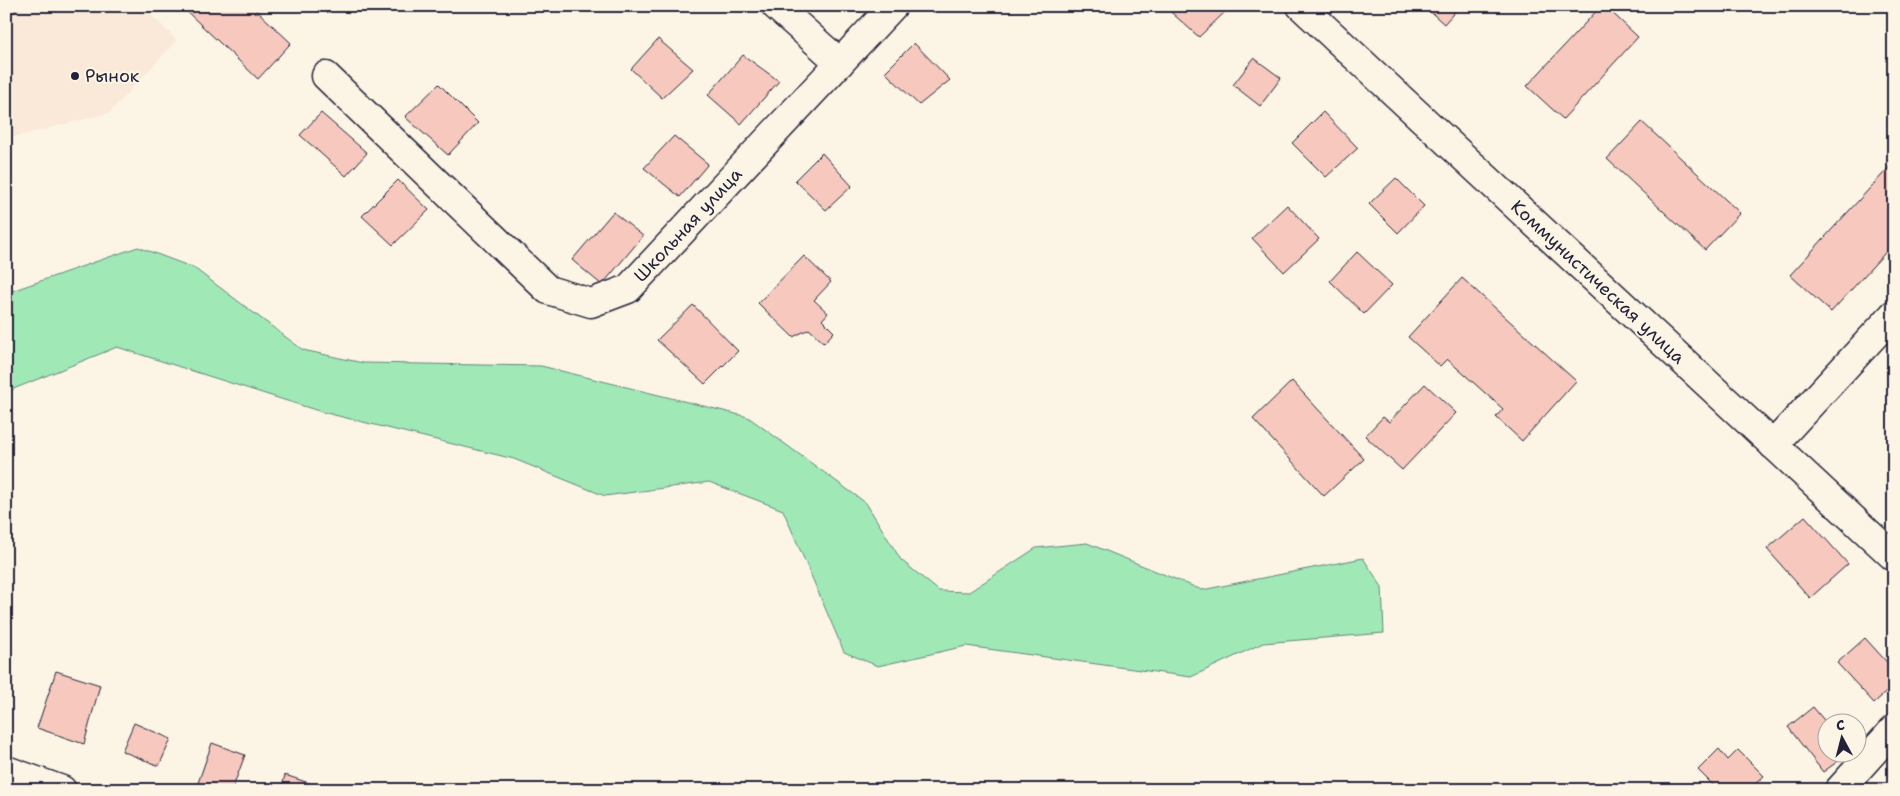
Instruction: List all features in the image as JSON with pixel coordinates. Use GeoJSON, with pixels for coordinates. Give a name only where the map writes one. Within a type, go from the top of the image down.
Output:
{"type":"FeatureCollection","features":[{"type":"Feature","properties":{"kind":"street"},"geometry":{"type":"LineString","coordinates":[[776,6],[840,63]]}},
{"type":"Feature","properties":{"kind":"street","name":"Школьная улица"},"geometry":{"type":"LineString","coordinates":[[326,76],[548,290],[591,303],[628,289],[893,6]]}},
{"type":"Feature","properties":{"kind":"street","name":"Коммунистическая улица"},"geometry":{"type":"LineString","coordinates":[[1301,6],[1894,557]]}},
{"type":"Feature","properties":{"kind":"street"},"geometry":{"type":"LineString","coordinates":[[1773,445],[1894,314]]}},
{"type":"Feature","properties":{"kind":"street"},"geometry":{"type":"LineString","coordinates":[[1839,790],[1894,729]]}},
{"type":"Feature","properties":{"kind":"street"},"geometry":{"type":"LineString","coordinates":[[6,770],[62,790]]}},
{"type":"Feature","properties":{"kind":"shaded area","name":"Рынок"},"geometry":{"type":"Polygon","coordinates":[[[6,6],[142,6],[177,40],[109,113],[6,139],[6,6]]]}},
{"type":"Feature","properties":{"kind":"green space"},"geometry":{"type":"Polygon","coordinates":[[[138,247],[194,268],[303,350],[363,363],[541,366],[748,417],[866,503],[901,560],[939,591],[969,592],[1036,548],[1087,543],[1202,590],[1363,558],[1382,587],[1384,633],[1263,643],[1191,677],[966,646],[878,666],[844,652],[783,510],[709,482],[605,496],[514,459],[322,412],[117,347],[6,392],[6,293],[138,247]]]}},
{"type":"Feature","properties":{"kind":"building"},"geometry":{"type":"Polygon","coordinates":[[[6,6],[22,6],[6,18],[6,6]]]}},
{"type":"Feature","properties":{"kind":"building"},"geometry":{"type":"Polygon","coordinates":[[[181,6],[252,6],[291,43],[258,79],[181,6]]]}},
{"type":"Feature","properties":{"kind":"building"},"geometry":{"type":"Polygon","coordinates":[[[1164,6],[1223,6],[1227,10],[1199,37],[1164,6]]]}},
{"type":"Feature","properties":{"kind":"building"},"geometry":{"type":"Polygon","coordinates":[[[1424,6],[1460,6],[1444,24],[1424,6]]]}},
{"type":"Feature","properties":{"kind":"building"},"geometry":{"type":"Polygon","coordinates":[[[1601,6],[1605,6],[1638,37],[1563,119],[1527,86],[1601,6]]]}},
{"type":"Feature","properties":{"kind":"building"},"geometry":{"type":"Polygon","coordinates":[[[658,39],[693,69],[662,98],[631,69],[658,39]]]}},
{"type":"Feature","properties":{"kind":"building"},"geometry":{"type":"Polygon","coordinates":[[[914,43],[950,80],[919,105],[885,72],[914,43]]]}},
{"type":"Feature","properties":{"kind":"building"},"geometry":{"type":"Polygon","coordinates":[[[743,55],[779,81],[741,124],[708,95],[743,55]]]}},
{"type":"Feature","properties":{"kind":"building"},"geometry":{"type":"Polygon","coordinates":[[[1254,58],[1281,78],[1260,106],[1233,85],[1254,58]]]}},
{"type":"Feature","properties":{"kind":"building"},"geometry":{"type":"Polygon","coordinates":[[[439,84],[478,123],[448,155],[405,117],[439,84]]]}},
{"type":"Feature","properties":{"kind":"building"},"geometry":{"type":"Polygon","coordinates":[[[1323,112],[1358,148],[1326,177],[1292,143],[1323,112]]]}},
{"type":"Feature","properties":{"kind":"building"},"geometry":{"type":"Polygon","coordinates":[[[321,113],[367,153],[346,176],[300,135],[321,113]]]}},
{"type":"Feature","properties":{"kind":"building"},"geometry":{"type":"Polygon","coordinates":[[[1642,122],[1740,213],[1705,250],[1607,159],[1642,122]]]}},
{"type":"Feature","properties":{"kind":"building"},"geometry":{"type":"Polygon","coordinates":[[[674,136],[708,164],[680,197],[644,168],[674,136]]]}},
{"type":"Feature","properties":{"kind":"building"},"geometry":{"type":"Polygon","coordinates":[[[822,153],[852,186],[826,210],[795,180],[822,153]]]}},
{"type":"Feature","properties":{"kind":"building"},"geometry":{"type":"Polygon","coordinates":[[[1894,162],[1894,243],[1831,312],[1790,275],[1894,162]]]}},
{"type":"Feature","properties":{"kind":"building"},"geometry":{"type":"Polygon","coordinates":[[[1396,178],[1424,206],[1398,233],[1369,204],[1396,178]]]}},
{"type":"Feature","properties":{"kind":"building"},"geometry":{"type":"Polygon","coordinates":[[[398,180],[429,210],[393,245],[362,216],[398,180]]]}},
{"type":"Feature","properties":{"kind":"building"},"geometry":{"type":"Polygon","coordinates":[[[1287,205],[1319,239],[1284,272],[1252,238],[1287,205]]]}},
{"type":"Feature","properties":{"kind":"building"},"geometry":{"type":"Polygon","coordinates":[[[613,212],[643,236],[602,285],[572,260],[613,212]]]}},
{"type":"Feature","properties":{"kind":"building"},"geometry":{"type":"Polygon","coordinates":[[[1357,252],[1392,285],[1364,314],[1330,281],[1357,252]]]}},
{"type":"Feature","properties":{"kind":"building"},"geometry":{"type":"Polygon","coordinates":[[[804,256],[831,282],[814,300],[828,313],[822,320],[834,332],[824,343],[809,329],[793,337],[758,303],[804,256]]]}},
{"type":"Feature","properties":{"kind":"building"},"geometry":{"type":"Polygon","coordinates":[[[1462,278],[1576,381],[1522,441],[1496,417],[1503,409],[1447,359],[1440,366],[1408,337],[1462,278]]]}},
{"type":"Feature","properties":{"kind":"building"},"geometry":{"type":"Polygon","coordinates":[[[693,305],[738,351],[705,384],[657,340],[693,305]]]}},
{"type":"Feature","properties":{"kind":"building"},"geometry":{"type":"Polygon","coordinates":[[[1292,381],[1364,459],[1324,496],[1253,419],[1292,381]]]}},
{"type":"Feature","properties":{"kind":"building"},"geometry":{"type":"Polygon","coordinates":[[[1425,384],[1456,413],[1402,470],[1365,436],[1383,417],[1389,422],[1425,384]]]}},
{"type":"Feature","properties":{"kind":"building"},"geometry":{"type":"Polygon","coordinates":[[[1805,516],[1848,564],[1810,598],[1767,549],[1805,516]]]}},
{"type":"Feature","properties":{"kind":"building"},"geometry":{"type":"Polygon","coordinates":[[[1865,638],[1894,670],[1894,685],[1874,703],[1837,663],[1865,638]]]}},
{"type":"Feature","properties":{"kind":"building"},"geometry":{"type":"Polygon","coordinates":[[[56,671],[100,685],[84,744],[37,728],[56,671]]]}},
{"type":"Feature","properties":{"kind":"building"},"geometry":{"type":"Polygon","coordinates":[[[1813,707],[1819,714],[1818,764],[1834,764],[1823,772],[1788,727],[1813,707]]]}},
{"type":"Feature","properties":{"kind":"building"},"geometry":{"type":"Polygon","coordinates":[[[134,723],[171,739],[159,766],[122,751],[134,723]]]}},
{"type":"Feature","properties":{"kind":"building"},"geometry":{"type":"Polygon","coordinates":[[[212,743],[245,755],[232,790],[218,790],[198,783],[212,743]]]}},
{"type":"Feature","properties":{"kind":"building"},"geometry":{"type":"Polygon","coordinates":[[[1719,749],[1728,760],[1738,750],[1764,776],[1754,785],[1759,790],[1718,790],[1698,770],[1719,749]]]}},
{"type":"Feature","properties":{"kind":"building"},"geometry":{"type":"Polygon","coordinates":[[[285,775],[330,790],[281,790],[285,775]]]}},
{"type":"Feature","properties":{"kind":"place","name":"Рынок"},"geometry":{"type":"Point","coordinates":[75,76]}}]}
